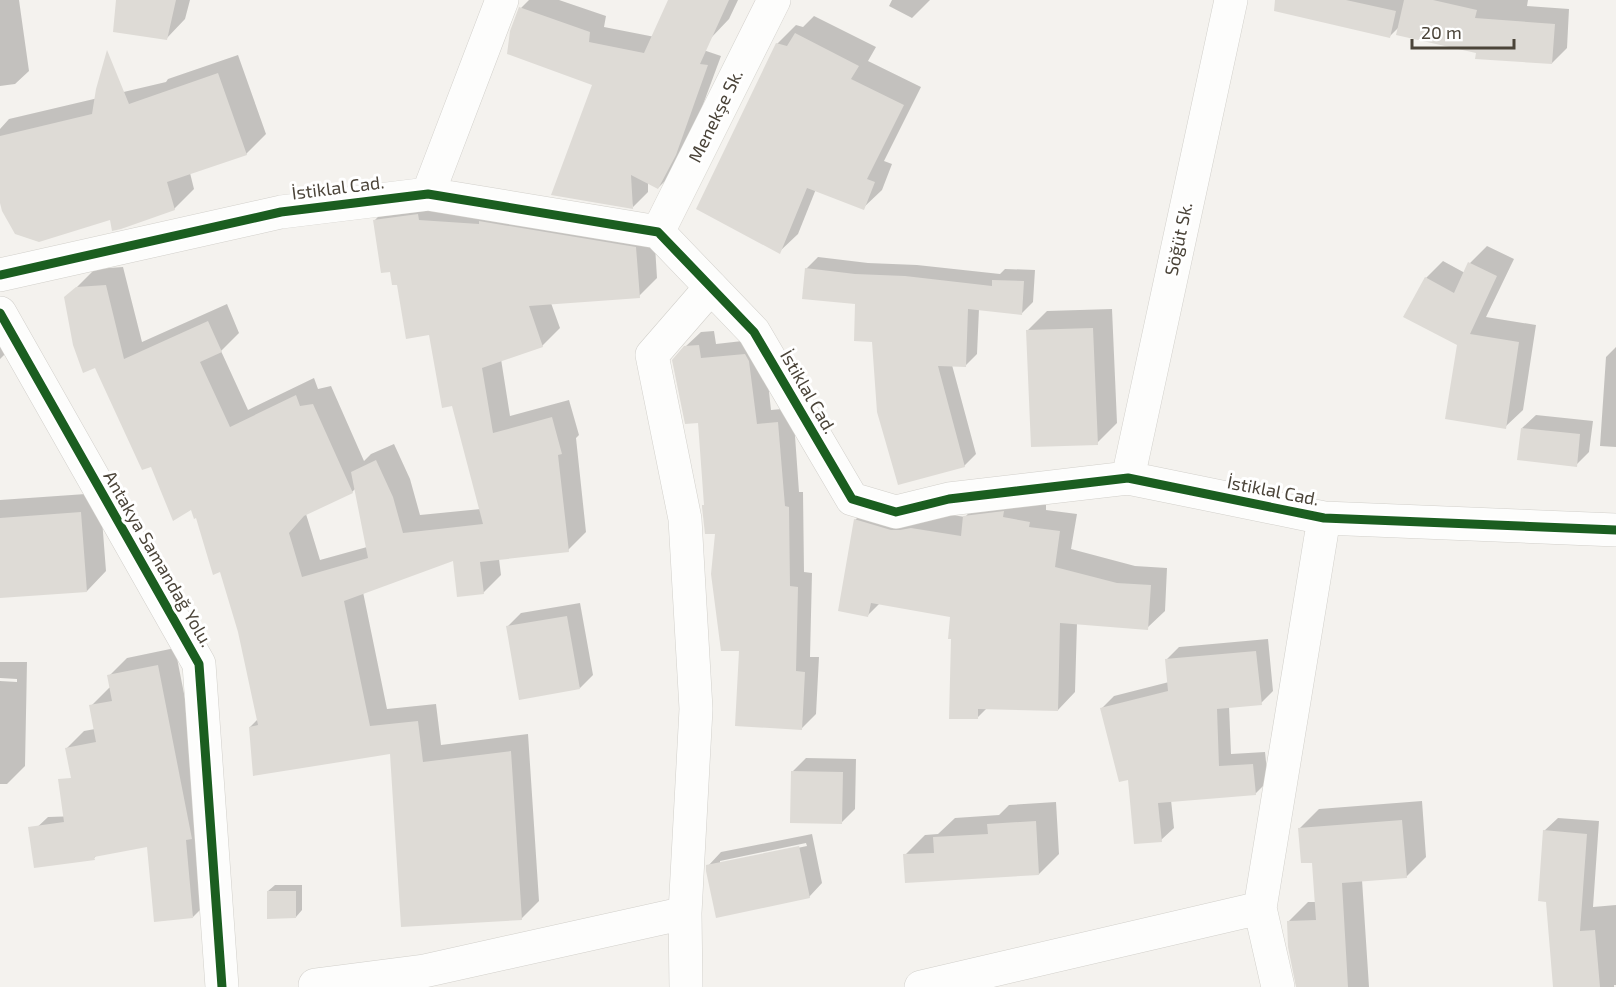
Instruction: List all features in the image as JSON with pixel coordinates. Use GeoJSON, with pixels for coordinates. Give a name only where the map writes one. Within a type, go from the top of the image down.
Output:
{"type":"FeatureCollection","features":[{"type":"Feature","properties":{"kind":"street"},"geometry":{"type":"LineString","coordinates":[[428,194],[502,0]]}},
{"type":"Feature","properties":{"kind":"street","name":"Menekşe Sk."},"geometry":{"type":"LineString","coordinates":[[658,232],[774,0]]}},
{"type":"Feature","properties":{"kind":"street","name":"Söğüt Sk."},"geometry":{"type":"LineString","coordinates":[[1128,478],[1231,0]]}},
{"type":"Feature","properties":{"kind":"street","name":"İstiklal Cad."},"geometry":{"type":"LineString","coordinates":[[0,276],[281,212],[428,194],[658,232],[754,332],[852,499],[896,512],[949,499],[1128,478],[1324,518],[1616,530]]}},
{"type":"Feature","properties":{"kind":"street"},"geometry":{"type":"LineString","coordinates":[[686,987],[685,913],[696,710],[685,519],[652,355],[711,287]]}},
{"type":"Feature","properties":{"kind":"street","name":"Antakya Samandağ Yolu."},"geometry":{"type":"LineString","coordinates":[[0,313],[199,664],[222,987]]}},
{"type":"Feature","properties":{"kind":"street"},"geometry":{"type":"LineString","coordinates":[[1278,987],[1260,908],[1324,518]]}},
{"type":"Feature","properties":{"kind":"street"},"geometry":{"type":"LineString","coordinates":[[921,987],[1260,908]]}},
{"type":"Feature","properties":{"kind":"street"},"geometry":{"type":"LineString","coordinates":[[315,985],[424,971],[685,913]]}},
{"type":"Feature","properties":{"kind":"building"},"geometry":{"type":"Polygon","coordinates":[[[116,0],[176,0],[167,40],[113,32],[116,0]]]}},
{"type":"Feature","properties":{"kind":"building"},"geometry":{"type":"Polygon","coordinates":[[[668,0],[729,0],[700,64],[708,65],[676,155],[658,189],[631,175],[633,209],[551,195],[592,85],[507,54],[510,31],[519,7],[590,32],[589,42],[644,53],[668,0]]]}},
{"type":"Feature","properties":{"kind":"building"},"geometry":{"type":"Polygon","coordinates":[[[1275,0],[1346,0],[1396,11],[1390,38],[1274,11],[1275,0]]]}},
{"type":"Feature","properties":{"kind":"building"},"geometry":{"type":"Polygon","coordinates":[[[1404,0],[1433,0],[1477,10],[1475,18],[1555,24],[1552,64],[1475,59],[1476,53],[1396,35],[1404,0]]]}},
{"type":"Feature","properties":{"kind":"building"},"geometry":{"type":"Polygon","coordinates":[[[795,33],[859,66],[851,79],[904,105],[867,179],[875,182],[864,210],[807,188],[780,254],[696,209],[776,43],[787,46],[795,33]]]}},
{"type":"Feature","properties":{"kind":"building"},"geometry":{"type":"Polygon","coordinates":[[[107,50],[129,104],[218,73],[247,155],[167,182],[175,210],[121,229],[112,231],[110,220],[39,242],[15,234],[0,203],[0,136],[92,114],[96,89],[107,50]]]}},
{"type":"Feature","properties":{"kind":"building"},"geometry":{"type":"Polygon","coordinates":[[[418,214],[419,220],[479,224],[479,221],[636,247],[640,298],[529,306],[543,347],[482,368],[493,433],[552,417],[562,454],[558,455],[569,552],[480,562],[484,594],[457,597],[453,561],[344,601],[370,726],[418,721],[423,762],[511,751],[522,920],[401,927],[390,754],[253,776],[249,727],[258,725],[238,632],[220,572],[213,575],[196,518],[194,519],[191,510],[173,521],[151,467],[142,470],[95,368],[83,373],[73,345],[64,297],[76,287],[106,285],[124,359],[208,321],[222,352],[200,362],[230,427],[296,395],[300,406],[313,404],[353,493],[304,516],[289,533],[302,577],[368,558],[351,472],[376,460],[393,497],[403,533],[483,524],[452,406],[442,408],[429,335],[406,339],[397,285],[392,285],[390,272],[381,273],[373,220],[418,214]]]}},
{"type":"Feature","properties":{"kind":"building"},"geometry":{"type":"Polygon","coordinates":[[[1468,262],[1497,276],[1470,334],[1519,342],[1506,429],[1445,419],[1457,345],[1403,317],[1425,277],[1454,293],[1468,262]]]}},
{"type":"Feature","properties":{"kind":"building"},"geometry":{"type":"Polygon","coordinates":[[[805,268],[992,286],[992,280],[1024,281],[1022,315],[968,309],[966,367],[938,366],[965,467],[898,485],[877,412],[872,342],[854,341],[855,304],[802,299],[805,268]]]}},
{"type":"Feature","properties":{"kind":"building"},"geometry":{"type":"Polygon","coordinates":[[[1093,328],[1098,445],[1031,447],[1026,330],[1093,328]]]}},
{"type":"Feature","properties":{"kind":"building"},"geometry":{"type":"Polygon","coordinates":[[[699,345],[701,358],[745,354],[749,361],[757,424],[778,422],[785,506],[789,507],[790,586],[798,587],[796,671],[805,672],[802,730],[735,726],[739,651],[721,651],[711,574],[715,534],[705,534],[698,423],[685,424],[672,360],[684,346],[699,345]]]}},
{"type":"Feature","properties":{"kind":"building"},"geometry":{"type":"Polygon","coordinates":[[[1521,428],[1580,434],[1577,467],[1517,460],[1521,428]]]}},
{"type":"Feature","properties":{"kind":"building"},"geometry":{"type":"Polygon","coordinates":[[[1004,511],[1003,517],[1030,522],[1029,527],[1060,531],[1055,567],[1117,583],[1151,585],[1148,630],[1060,623],[1058,711],[978,709],[978,719],[949,719],[950,617],[871,603],[868,617],[838,611],[854,519],[891,530],[911,528],[961,536],[963,516],[1004,511]]]}},
{"type":"Feature","properties":{"kind":"building"},"geometry":{"type":"Polygon","coordinates":[[[81,512],[87,592],[0,598],[0,518],[81,512]]]}},
{"type":"Feature","properties":{"kind":"building"},"geometry":{"type":"Polygon","coordinates":[[[567,616],[580,689],[519,700],[506,626],[567,616]]]}},
{"type":"Feature","properties":{"kind":"building"},"geometry":{"type":"Polygon","coordinates":[[[1256,651],[1262,705],[1217,709],[1219,766],[1253,764],[1256,795],[1158,803],[1162,842],[1134,844],[1128,780],[1119,782],[1100,708],[1168,691],[1165,659],[1256,651]]]}},
{"type":"Feature","properties":{"kind":"building"},"geometry":{"type":"Polygon","coordinates":[[[158,665],[192,839],[186,840],[193,918],[154,922],[147,847],[94,857],[95,860],[34,868],[28,827],[64,822],[58,779],[71,778],[65,748],[96,742],[89,705],[112,701],[107,675],[158,665]]]}},
{"type":"Feature","properties":{"kind":"building"},"geometry":{"type":"Polygon","coordinates":[[[791,771],[843,772],[842,824],[790,823],[791,771]]]}},
{"type":"Feature","properties":{"kind":"building"},"geometry":{"type":"Polygon","coordinates":[[[1402,820],[1407,878],[1342,883],[1348,987],[1296,987],[1288,947],[1287,921],[1316,920],[1312,863],[1301,863],[1298,828],[1402,820]]]}},
{"type":"Feature","properties":{"kind":"building"},"geometry":{"type":"Polygon","coordinates":[[[1036,821],[1039,875],[905,883],[903,854],[934,853],[933,837],[988,834],[987,824],[1036,821]]]}},
{"type":"Feature","properties":{"kind":"building"},"geometry":{"type":"Polygon","coordinates":[[[1543,830],[1587,834],[1580,931],[1595,930],[1600,987],[1553,987],[1546,902],[1538,901],[1543,830]]]}},
{"type":"Feature","properties":{"kind":"building"},"geometry":{"type":"Polygon","coordinates":[[[799,846],[810,898],[716,918],[706,865],[799,846]]]}},
{"type":"Feature","properties":{"kind":"building"},"geometry":{"type":"Polygon","coordinates":[[[267,891],[296,891],[296,918],[267,919],[267,891]]]}},
{"type":"Feature","properties":{"kind":"cycle path"},"geometry":{"type":"LineString","coordinates":[[0,275],[281,212],[428,194],[658,232],[754,332],[852,499],[896,512],[949,499],[1128,478],[1324,518],[1616,530]]}},
{"type":"Feature","properties":{"kind":"cycle path"},"geometry":{"type":"LineString","coordinates":[[0,313],[199,664],[222,987]]}}]}
